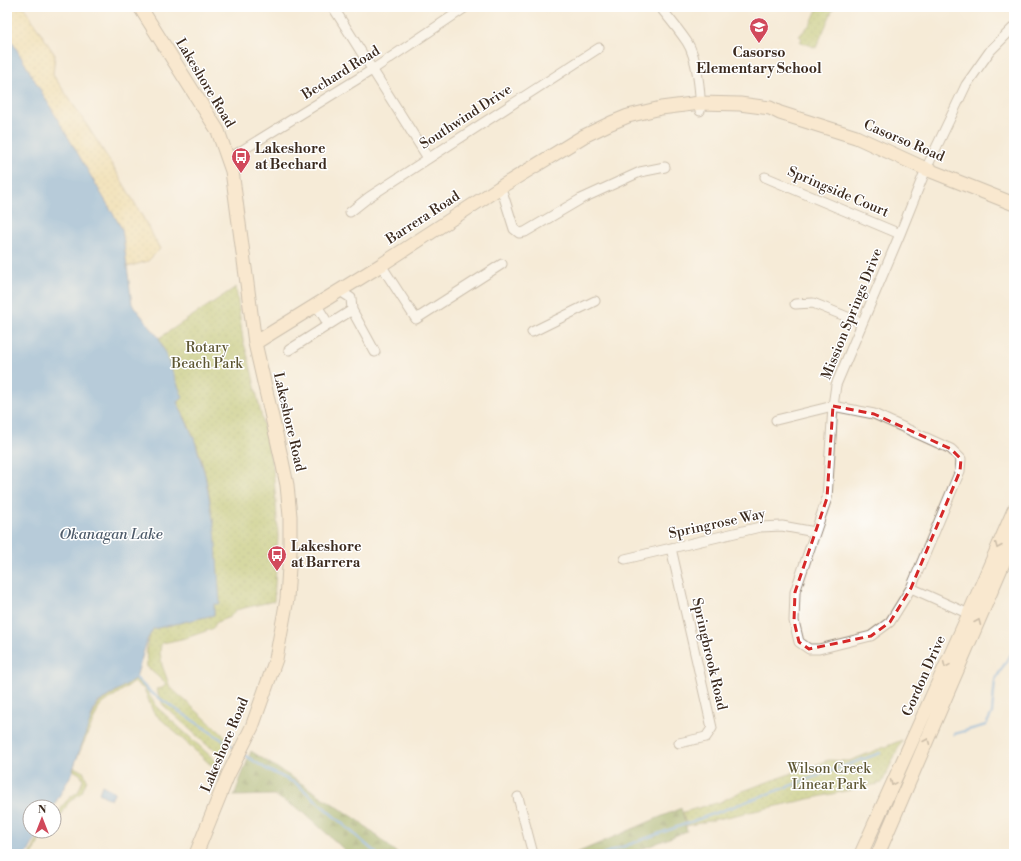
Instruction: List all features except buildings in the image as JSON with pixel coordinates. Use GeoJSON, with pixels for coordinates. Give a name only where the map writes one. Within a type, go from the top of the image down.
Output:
{"type":"FeatureCollection","features":[{"type":"Feature","properties":{"kind":"main road","name":"Lakeshore Road"},"geometry":{"type":"LineString","coordinates":[[140,7],[218,131],[232,171],[254,343],[287,485],[290,516],[290,551],[287,599],[276,658],[252,727],[228,775],[196,854]]}},
{"type":"Feature","properties":{"kind":"main road","name":"Casorso Road"},"geometry":{"type":"LineString","coordinates":[[700,107],[768,115],[780,113],[856,137],[926,168],[1014,204]]}},
{"type":"Feature","properties":{"kind":"main road","name":"Barrera Road"},"geometry":{"type":"LineString","coordinates":[[254,343],[317,306],[499,188],[584,136],[611,123],[629,122],[700,107]]}},
{"type":"Feature","properties":{"kind":"main road","name":"Gordon Drive"},"geometry":{"type":"LineString","coordinates":[[861,854],[1014,510]]}},
{"type":"Feature","properties":{"kind":"main road","name":"Gordon Drive"},"geometry":{"type":"LineString","coordinates":[[878,854],[1014,538]]}},
{"type":"Feature","properties":{"kind":"street"},"geometry":{"type":"LineString","coordinates":[[333,7],[428,158]]}},
{"type":"Feature","properties":{"kind":"street","name":"Bechard Road"},"geometry":{"type":"LineString","coordinates":[[228,159],[372,70],[466,7]]}},
{"type":"Feature","properties":{"kind":"street"},"geometry":{"type":"LineString","coordinates":[[660,7],[688,43],[696,69],[700,107]]}},
{"type":"Feature","properties":{"kind":"street","name":"Mission Springs Drive"},"geometry":{"type":"LineString","coordinates":[[833,406],[874,414],[951,449],[961,458],[960,471],[911,588],[890,622],[871,636],[819,649],[809,649],[799,642],[794,621],[795,592],[827,498],[833,406],[836,385],[900,234],[926,168],[966,85],[990,51],[1014,27]]}},
{"type":"Feature","properties":{"kind":"street","name":"Southwind Drive"},"geometry":{"type":"LineString","coordinates":[[350,212],[369,197],[428,158],[599,48]]}},
{"type":"Feature","properties":{"kind":"street"},"geometry":{"type":"LineString","coordinates":[[499,188],[503,194],[514,229],[519,233],[525,232],[581,199],[640,172],[665,167]]}},
{"type":"Feature","properties":{"kind":"street","name":"Springside Court"},"geometry":{"type":"LineString","coordinates":[[765,177],[900,234]]}},
{"type":"Feature","properties":{"kind":"street"},"geometry":{"type":"LineString","coordinates":[[381,265],[416,319],[502,264]]}},
{"type":"Feature","properties":{"kind":"street"},"geometry":{"type":"LineString","coordinates":[[340,291],[351,298],[352,310],[375,352]]}},
{"type":"Feature","properties":{"kind":"street"},"geometry":{"type":"LineString","coordinates":[[532,332],[595,301]]}},
{"type":"Feature","properties":{"kind":"street"},"geometry":{"type":"LineString","coordinates":[[795,304],[812,303],[862,323]]}},
{"type":"Feature","properties":{"kind":"street"},"geometry":{"type":"LineString","coordinates":[[317,306],[329,324]]}},
{"type":"Feature","properties":{"kind":"street"},"geometry":{"type":"LineString","coordinates":[[289,350],[352,310]]}},
{"type":"Feature","properties":{"kind":"street"},"geometry":{"type":"LineString","coordinates":[[776,420],[833,406]]}},
{"type":"Feature","properties":{"kind":"street","name":"Springrose Way"},"geometry":{"type":"LineString","coordinates":[[625,559],[760,527],[782,526],[815,532]]}},
{"type":"Feature","properties":{"kind":"street","name":"Springbrook Road"},"geometry":{"type":"LineString","coordinates":[[671,548],[712,728],[706,737],[679,743]]}},
{"type":"Feature","properties":{"kind":"street"},"geometry":{"type":"LineString","coordinates":[[911,588],[969,614]]}},
{"type":"Feature","properties":{"kind":"street"},"geometry":{"type":"LineString","coordinates":[[518,797],[533,854]]}},
{"type":"Feature","properties":{"kind":"highlighted area"},"geometry":{"type":"Polygon","coordinates":[[[833,406],[874,414],[951,449],[961,459],[960,471],[911,588],[890,622],[871,636],[809,649],[799,642],[794,621],[795,592],[827,498],[833,406]]]}},
{"type":"Feature","properties":{"kind":"green space"},"geometry":{"type":"Polygon","coordinates":[[[818,7],[834,7],[816,48],[800,42],[802,38],[799,36],[811,23],[818,7]]]}},
{"type":"Feature","properties":{"kind":"green space","name":"Rotary Beach Park"},"geometry":{"type":"Polygon","coordinates":[[[236,287],[243,340],[250,364],[273,468],[278,536],[274,601],[236,610],[230,617],[217,622],[212,629],[186,638],[163,643],[161,645],[160,652],[162,665],[170,687],[228,739],[221,753],[208,746],[163,705],[156,689],[162,688],[166,684],[147,667],[146,652],[147,644],[153,629],[214,615],[214,603],[220,604],[213,520],[206,478],[194,438],[177,402],[183,398],[159,338],[236,287]]]}},
{"type":"Feature","properties":{"kind":"green space"},"geometry":{"type":"Polygon","coordinates":[[[134,679],[147,689],[149,695],[158,708],[217,762],[214,768],[153,712],[144,689],[134,682],[100,706],[73,767],[83,771],[87,780],[82,792],[68,803],[62,814],[63,805],[70,797],[78,792],[83,780],[80,774],[69,768],[98,704],[134,679]]]}},
{"type":"Feature","properties":{"kind":"green space","name":"Wilson Creek Linear Park"},"geometry":{"type":"Polygon","coordinates":[[[902,740],[882,783],[686,826],[683,812],[720,802],[740,792],[828,760],[849,761],[902,740]]]}},
{"type":"Feature","properties":{"kind":"green space"},"geometry":{"type":"Polygon","coordinates":[[[251,751],[358,820],[398,854],[349,854],[303,812],[274,795],[234,796],[251,751]]]}},
{"type":"Feature","properties":{"kind":"green space"},"geometry":{"type":"Polygon","coordinates":[[[681,808],[687,831],[630,854],[574,854],[681,808]]]}},
{"type":"Feature","properties":{"kind":"green space"},"geometry":{"type":"Polygon","coordinates":[[[38,839],[40,839],[33,854],[31,854],[38,839]]]}},
{"type":"Feature","properties":{"kind":"sand"},"geometry":{"type":"Polygon","coordinates":[[[7,7],[24,7],[55,55],[53,75],[109,160],[160,249],[148,261],[127,267],[122,229],[7,34],[7,7]]]}},
{"type":"Feature","properties":{"kind":"water","name":"Okanagan Lake"},"geometry":{"type":"Polygon","coordinates":[[[7,33],[122,229],[132,304],[159,338],[183,398],[177,402],[194,438],[205,475],[215,530],[220,604],[214,604],[214,615],[153,629],[147,640],[136,678],[96,704],[71,775],[58,799],[22,799],[22,839],[35,839],[27,854],[7,854],[7,33]]]}},
{"type":"Feature","properties":{"kind":"water"},"geometry":{"type":"Polygon","coordinates":[[[102,785],[115,792],[111,800],[99,793],[102,785]]]}},
{"type":"Feature","properties":{"kind":"waterway"},"geometry":{"type":"LineString","coordinates":[[954,734],[986,725],[992,713],[995,680],[1010,655],[1014,654]]}},
{"type":"Feature","properties":{"kind":"waterway"},"geometry":{"type":"LineString","coordinates":[[136,678],[150,692],[236,749]]}},
{"type":"Feature","properties":{"kind":"waterway"},"geometry":{"type":"LineString","coordinates":[[603,854],[880,753]]}},
{"type":"Feature","properties":{"kind":"waterway"},"geometry":{"type":"LineString","coordinates":[[243,754],[268,770],[297,784],[377,854]]}},
{"type":"Feature","properties":{"kind":"place","name":"Casorso Elementary School"},"geometry":{"type":"Point","coordinates":[759,44]}},
{"type":"Feature","properties":{"kind":"place","name":"Lakeshore at Bechard"},"geometry":{"type":"Point","coordinates":[241,174]}},
{"type":"Feature","properties":{"kind":"place","name":"Lakeshore at Barrera"},"geometry":{"type":"Point","coordinates":[277,572]}}]}
